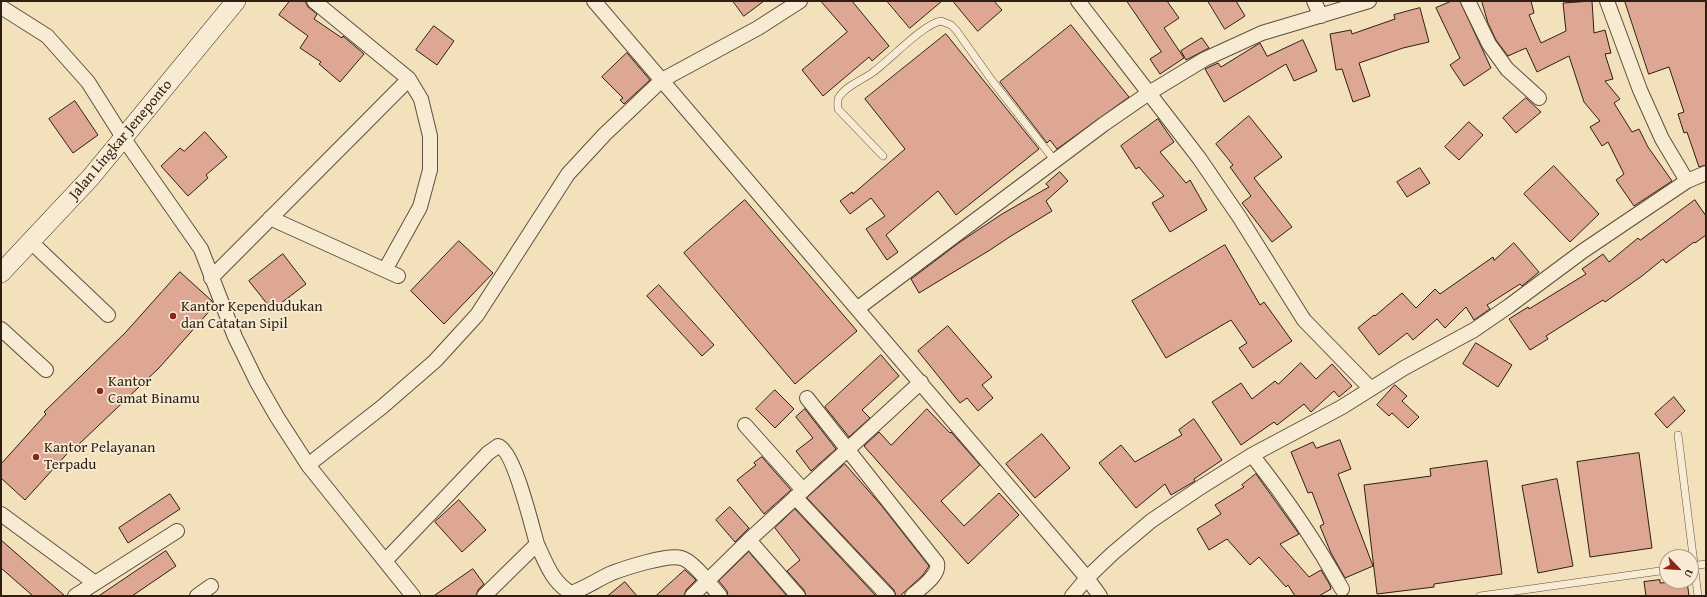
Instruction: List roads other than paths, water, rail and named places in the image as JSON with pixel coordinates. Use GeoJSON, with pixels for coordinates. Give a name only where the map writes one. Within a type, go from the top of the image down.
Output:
{"type":"FeatureCollection","features":[{"type":"Feature","properties":{"kind":"main road","name":"Jalan Lingkar Jeneponto"},"geometry":{"type":"LineString","coordinates":[[1,273],[87,183],[236,1]]}},
{"type":"Feature","properties":{"kind":"street"},"geometry":{"type":"LineString","coordinates":[[314,1],[409,79],[421,99],[430,136],[430,170],[420,207],[385,270]]}},
{"type":"Feature","properties":{"kind":"street"},"geometry":{"type":"LineString","coordinates":[[594,1],[921,382],[1087,578],[1100,596]]}},
{"type":"Feature","properties":{"kind":"street"},"geometry":{"type":"LineString","coordinates":[[308,465],[382,407],[435,361],[477,315],[568,174],[605,134],[662,80],[758,28],[800,1]]}},
{"type":"Feature","properties":{"kind":"street"},"geometry":{"type":"LineString","coordinates":[[1078,1],[1199,158],[1304,320],[1371,389]]}},
{"type":"Feature","properties":{"kind":"street"},"geometry":{"type":"LineString","coordinates":[[1314,1],[1320,16]]}},
{"type":"Feature","properties":{"kind":"street"},"geometry":{"type":"LineString","coordinates":[[858,308],[1104,124],[1149,93],[1205,59],[1262,33],[1369,1]]}},
{"type":"Feature","properties":{"kind":"street"},"geometry":{"type":"LineString","coordinates":[[1468,1],[1489,44],[1507,69],[1539,98]]}},
{"type":"Feature","properties":{"kind":"street"},"geometry":{"type":"LineString","coordinates":[[1607,1],[1643,97],[1662,139],[1687,181]]}},
{"type":"Feature","properties":{"kind":"street"},"geometry":{"type":"LineString","coordinates":[[1,8],[47,36],[88,82],[124,139],[201,249],[235,337],[257,382],[277,417],[308,465],[413,596]]}},
{"type":"Feature","properties":{"kind":"street"},"geometry":{"type":"LineString","coordinates":[[211,278],[409,79]]}},
{"type":"Feature","properties":{"kind":"street"},"geometry":{"type":"LineString","coordinates":[[1072,596],[1087,578],[1112,554],[1151,521],[1201,487],[1252,455],[1342,407],[1442,346],[1474,330],[1510,306],[1583,251],[1687,181],[1706,173]]}},
{"type":"Feature","properties":{"kind":"street"},"geometry":{"type":"LineString","coordinates":[[270,218],[398,276]]}},
{"type":"Feature","properties":{"kind":"street"},"geometry":{"type":"LineString","coordinates":[[30,241],[108,315]]}},
{"type":"Feature","properties":{"kind":"street"},"geometry":{"type":"LineString","coordinates":[[1,329],[46,370]]}},
{"type":"Feature","properties":{"kind":"street"},"geometry":{"type":"LineString","coordinates":[[692,596],[749,540],[921,382]]}},
{"type":"Feature","properties":{"kind":"street"},"geometry":{"type":"LineString","coordinates":[[807,398],[937,563],[935,574],[912,596]]}},
{"type":"Feature","properties":{"kind":"street"},"geometry":{"type":"LineString","coordinates":[[745,426],[799,494],[888,596]]}},
{"type":"Feature","properties":{"kind":"street"},"geometry":{"type":"LineString","coordinates":[[385,561],[488,453],[498,446],[506,452],[522,490],[537,544],[551,575],[571,593],[583,589],[612,573],[651,561],[668,558],[681,558],[690,563],[720,596]]}},
{"type":"Feature","properties":{"kind":"street"},"geometry":{"type":"LineString","coordinates":[[1252,455],[1279,489],[1302,523],[1321,552],[1342,589]]}},
{"type":"Feature","properties":{"kind":"street"},"geometry":{"type":"LineString","coordinates":[[1,514],[95,583]]}},
{"type":"Feature","properties":{"kind":"street"},"geometry":{"type":"LineString","coordinates":[[75,596],[177,531]]}},
{"type":"Feature","properties":{"kind":"street"},"geometry":{"type":"LineString","coordinates":[[749,540],[798,596]]}},
{"type":"Feature","properties":{"kind":"street"},"geometry":{"type":"LineString","coordinates":[[484,596],[537,544]]}},
{"type":"Feature","properties":{"kind":"street"},"geometry":{"type":"LineString","coordinates":[[197,596],[211,586]]}},
{"type":"Feature","properties":{"kind":"lane"},"geometry":{"type":"LineString","coordinates":[[883,156],[838,109],[840,96],[893,57],[928,27],[942,21],[951,25],[956,30],[993,82],[1055,161]]}},
{"type":"Feature","properties":{"kind":"lane"},"geometry":{"type":"LineString","coordinates":[[1678,435],[1690,549]]}},
{"type":"Feature","properties":{"kind":"lane"},"geometry":{"type":"LineString","coordinates":[[1480,596],[1520,593],[1659,571]]}},
{"type":"Feature","properties":{"kind":"place","name":"Kantor Kependudukan dan Catatan Sipil"},"geometry":{"type":"Point","coordinates":[173,316]}},
{"type":"Feature","properties":{"kind":"place","name":"Kantor Camat Binamu"},"geometry":{"type":"Point","coordinates":[100,391]}},
{"type":"Feature","properties":{"kind":"place","name":"Kantor Pelayanan Terpadu"},"geometry":{"type":"Point","coordinates":[36,457]}}]}
